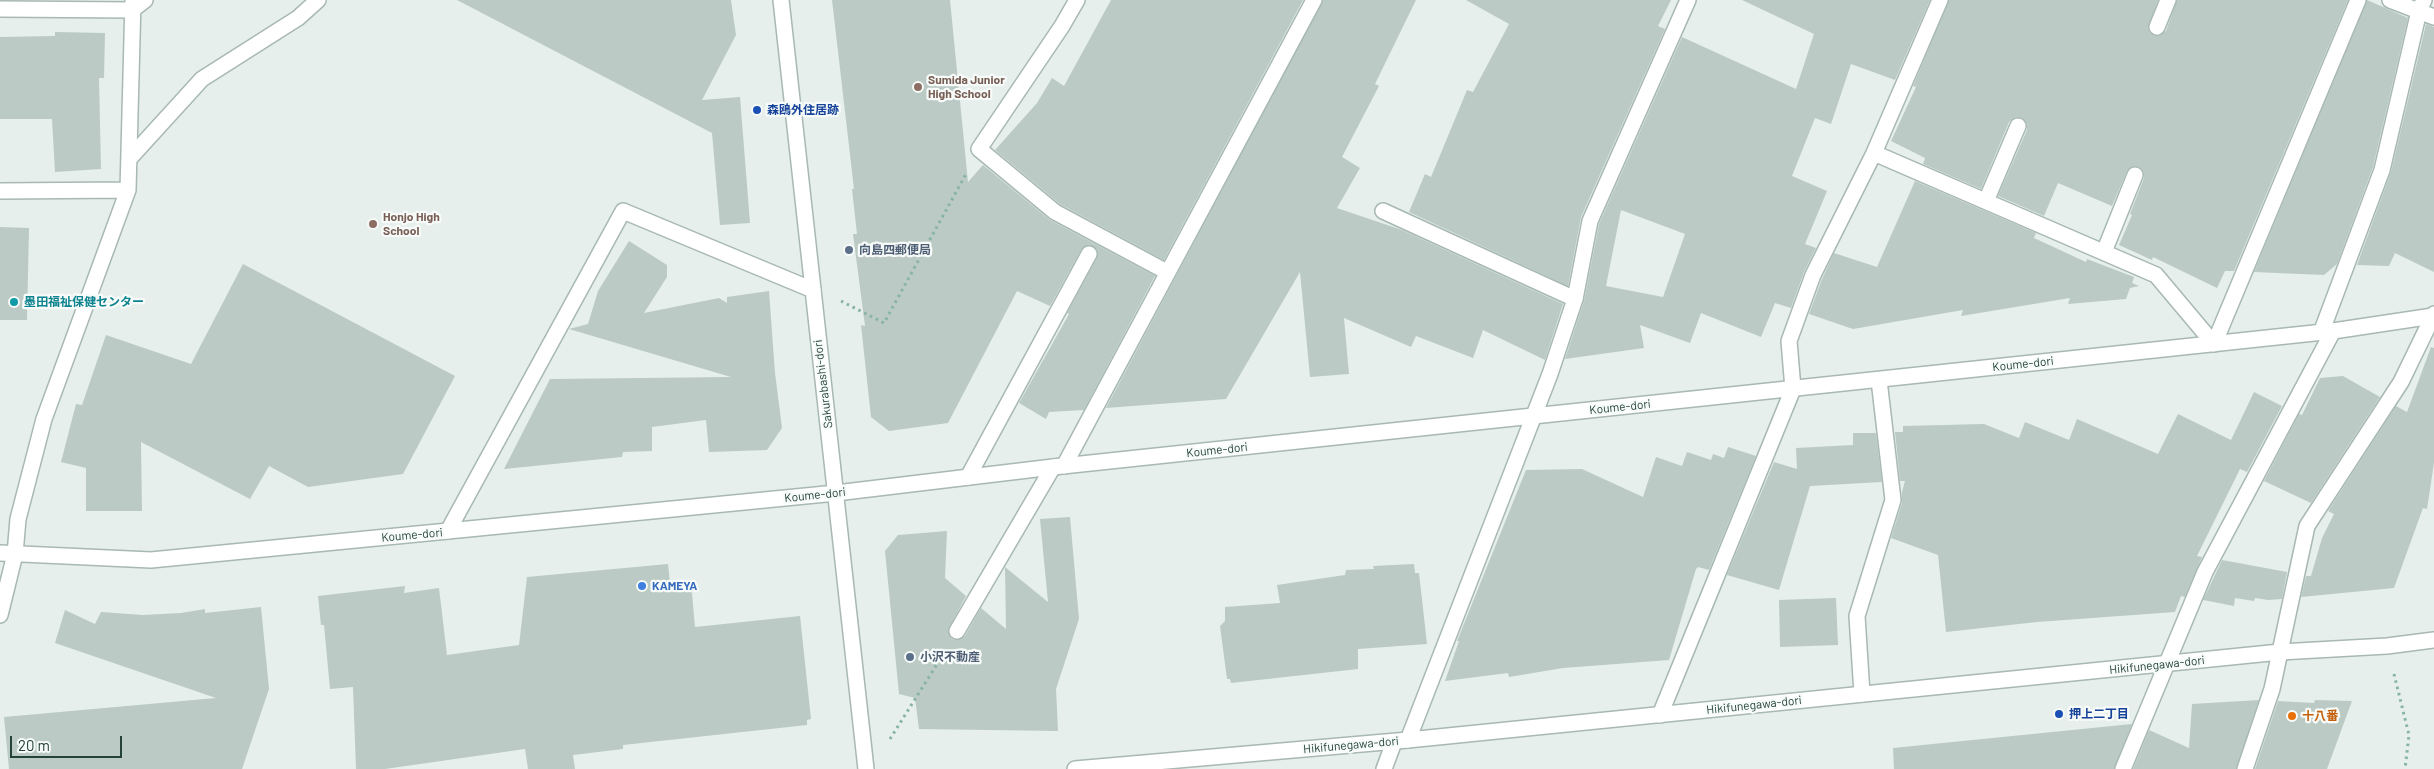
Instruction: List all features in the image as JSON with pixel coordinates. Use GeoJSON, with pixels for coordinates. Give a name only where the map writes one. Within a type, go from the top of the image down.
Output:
{"type":"FeatureCollection","features":[{"type":"Feature","properties":{"kind":"street"},"geometry":{"type":"LineString","coordinates":[[0,9],[133,5],[145,0]]}},
{"type":"Feature","properties":{"kind":"street"},"geometry":{"type":"LineString","coordinates":[[130,158],[202,79],[298,18],[318,0]]}},
{"type":"Feature","properties":{"kind":"street","name":"Sakurabashi-dori"},"geometry":{"type":"LineString","coordinates":[[781,0],[866,769]]}},
{"type":"Feature","properties":{"kind":"street"},"geometry":{"type":"LineString","coordinates":[[1077,0],[1062,26],[979,149],[1055,212],[1167,272]]}},
{"type":"Feature","properties":{"kind":"street"},"geometry":{"type":"LineString","coordinates":[[957,631],[1058,467],[1167,272],[1314,0]]}},
{"type":"Feature","properties":{"kind":"street"},"geometry":{"type":"LineString","coordinates":[[1384,769],[1401,741],[1534,416],[1575,300],[1590,220],[1688,0]]}},
{"type":"Feature","properties":{"kind":"street"},"geometry":{"type":"LineString","coordinates":[[1660,715],[1793,389],[1789,342],[1813,275],[1874,153],[1940,0]]}},
{"type":"Feature","properties":{"kind":"street"},"geometry":{"type":"LineString","coordinates":[[2157,26],[2168,0]]}},
{"type":"Feature","properties":{"kind":"street"},"geometry":{"type":"LineString","coordinates":[[1874,153],[2156,275],[2214,344],[2358,0]]}},
{"type":"Feature","properties":{"kind":"street"},"geometry":{"type":"LineString","coordinates":[[2390,0],[2421,6],[2434,17]]}},
{"type":"Feature","properties":{"kind":"street"},"geometry":{"type":"LineString","coordinates":[[0,615],[7,554],[44,419],[128,190],[133,5]]}},
{"type":"Feature","properties":{"kind":"street"},"geometry":{"type":"LineString","coordinates":[[2123,769],[2205,572],[2327,332],[2382,170],[2421,6]]}},
{"type":"Feature","properties":{"kind":"street"},"geometry":{"type":"LineString","coordinates":[[1986,201],[2018,126]]}},
{"type":"Feature","properties":{"kind":"street"},"geometry":{"type":"LineString","coordinates":[[2104,252],[2135,175]]}},
{"type":"Feature","properties":{"kind":"street"},"geometry":{"type":"LineString","coordinates":[[0,191],[128,190]]}},
{"type":"Feature","properties":{"kind":"street"},"geometry":{"type":"LineString","coordinates":[[448,531],[623,211],[812,290]]}},
{"type":"Feature","properties":{"kind":"street"},"geometry":{"type":"LineString","coordinates":[[1383,211],[1575,300]]}},
{"type":"Feature","properties":{"kind":"street"},"geometry":{"type":"LineString","coordinates":[[968,477],[1089,254]]}},
{"type":"Feature","properties":{"kind":"street"},"geometry":{"type":"LineString","coordinates":[[2245,769],[2272,690],[2307,526],[2401,382],[2433,315]]}},
{"type":"Feature","properties":{"kind":"street","name":"Koume-dori"},"geometry":{"type":"LineString","coordinates":[[7,554],[150,560],[836,493],[1058,467],[2327,332],[2433,315]]}},
{"type":"Feature","properties":{"kind":"street"},"geometry":{"type":"LineString","coordinates":[[1862,694],[1857,616],[1893,500],[1879,380]]}},
{"type":"Feature","properties":{"kind":"street","name":"Hikifunegawa-dori"},"geometry":{"type":"LineString","coordinates":[[1075,769],[1401,741],[2280,652],[2387,646],[2434,640]]}},
{"type":"Feature","properties":{"kind":"path"},"geometry":{"type":"LineString","coordinates":[[812,290],[850,304],[884,323],[979,149]]}},
{"type":"Feature","properties":{"kind":"path"},"geometry":{"type":"LineString","coordinates":[[887,744],[957,631]]}},
{"type":"Feature","properties":{"kind":"path"},"geometry":{"type":"LineString","coordinates":[[2387,646],[2409,736],[2405,769]]}},
{"type":"Feature","properties":{"kind":"building"},"geometry":{"type":"Polygon","coordinates":[[[457,0],[731,0],[736,35],[702,100],[740,97],[750,223],[720,225],[712,133],[457,0]]]}},
{"type":"Feature","properties":{"kind":"building"},"geometry":{"type":"Polygon","coordinates":[[[832,0],[950,0],[968,182],[983,165],[1050,220],[1155,276],[1084,410],[1049,412],[1046,419],[1019,403],[1069,314],[1067,313],[1097,258],[1097,250],[1089,245],[1081,250],[1050,306],[1017,291],[948,423],[889,431],[871,417],[861,325],[865,326],[853,234],[857,234],[852,189],[854,189],[832,0]]]}},
{"type":"Feature","properties":{"kind":"building"},"geometry":{"type":"Polygon","coordinates":[[[1111,0],[1303,0],[1164,260],[1060,204],[995,150],[1037,103],[1052,78],[1064,86],[1111,0]]]}},
{"type":"Feature","properties":{"kind":"building"},"geometry":{"type":"Polygon","coordinates":[[[1323,0],[1416,0],[1375,84],[1379,86],[1342,157],[1360,168],[1337,208],[1402,230],[1563,304],[1545,360],[1483,330],[1473,358],[1416,336],[1411,347],[1344,318],[1349,374],[1310,377],[1300,272],[1226,399],[1106,408],[1323,0]]]}},
{"type":"Feature","properties":{"kind":"building"},"geometry":{"type":"Polygon","coordinates":[[[1466,0],[1671,0],[1658,26],[1665,29],[1581,217],[1568,286],[1409,212],[1425,174],[1431,177],[1467,90],[1473,92],[1509,24],[1466,0]]]}},
{"type":"Feature","properties":{"kind":"building"},"geometry":{"type":"Polygon","coordinates":[[[1742,0],[1930,0],[1895,80],[1851,64],[1831,124],[1815,118],[1792,176],[1827,191],[1805,244],[1816,248],[1804,272],[1791,308],[1775,303],[1761,337],[1701,313],[1690,343],[1640,325],[1644,348],[1565,359],[1584,301],[1599,224],[1682,37],[1796,89],[1814,34],[1742,0]],[[1621,210],[1606,286],[1663,297],[1685,234],[1621,210]]]}},
{"type":"Feature","properties":{"kind":"building"},"geometry":{"type":"Polygon","coordinates":[[[1949,0],[2158,0],[2148,28],[2150,33],[2158,36],[2166,31],[2177,0],[2348,0],[2234,271],[2225,271],[2217,288],[2153,257],[2152,260],[2119,245],[2132,215],[2130,214],[2144,178],[2144,173],[2139,167],[2133,166],[2127,171],[2112,206],[2058,183],[2044,216],[1998,196],[2027,130],[2027,124],[2022,118],[2016,117],[2009,122],[1981,189],[1923,164],[1925,158],[1891,141],[1916,87],[1913,86],[1949,0]]]}},
{"type":"Feature","properties":{"kind":"building"},"geometry":{"type":"Polygon","coordinates":[[[2367,0],[2408,18],[2373,167],[2337,264],[2324,275],[2254,272],[2367,0]]]}},
{"type":"Feature","properties":{"kind":"building"},"geometry":{"type":"Polygon","coordinates":[[[2426,24],[2434,27],[2434,272],[2395,253],[2389,266],[2357,265],[2391,172],[2426,24]]]}},
{"type":"Feature","properties":{"kind":"building"},"geometry":{"type":"Polygon","coordinates":[[[55,32],[105,33],[104,78],[99,78],[101,169],[55,172],[52,119],[0,119],[0,37],[55,36],[55,32]]]}},
{"type":"Feature","properties":{"kind":"building"},"geometry":{"type":"Polygon","coordinates":[[[1915,181],[2036,233],[2034,238],[2086,262],[2087,259],[2134,277],[2132,283],[2139,286],[2130,288],[2126,299],[2068,304],[2070,298],[1961,316],[1963,310],[1853,329],[1809,314],[1834,253],[1877,267],[1915,181]]]}},
{"type":"Feature","properties":{"kind":"building"},"geometry":{"type":"Polygon","coordinates":[[[0,227],[29,228],[27,320],[0,320],[0,227]]]}},
{"type":"Feature","properties":{"kind":"building"},"geometry":{"type":"Polygon","coordinates":[[[629,241],[667,265],[667,277],[644,313],[719,298],[727,303],[727,297],[769,291],[775,373],[782,428],[767,450],[709,452],[706,420],[652,427],[652,451],[623,452],[622,457],[504,469],[550,379],[731,377],[569,329],[588,324],[598,291],[629,241]]]}},
{"type":"Feature","properties":{"kind":"building"},"geometry":{"type":"Polygon","coordinates":[[[243,264],[455,376],[403,474],[308,487],[269,466],[250,499],[141,442],[142,511],[86,511],[86,468],[61,462],[76,404],[82,405],[106,335],[191,364],[243,264]]]}},
{"type":"Feature","properties":{"kind":"building"},"geometry":{"type":"Polygon","coordinates":[[[2431,347],[2434,348],[2434,463],[2427,509],[2423,508],[2394,588],[2301,597],[2306,576],[2311,576],[2322,538],[2334,514],[2328,511],[2396,406],[2407,412],[2431,347]]]}},
{"type":"Feature","properties":{"kind":"building"},"geometry":{"type":"Polygon","coordinates":[[[2343,376],[2380,397],[2311,503],[2264,481],[2299,414],[2302,415],[2320,378],[2343,376]]]}},
{"type":"Feature","properties":{"kind":"building"},"geometry":{"type":"Polygon","coordinates":[[[2254,392],[2282,406],[2247,472],[2240,469],[2197,556],[2202,557],[2185,597],[2181,596],[2175,612],[2037,622],[1946,632],[1938,555],[1891,538],[1902,503],[1905,481],[1900,481],[1895,432],[1903,432],[1903,426],[1984,424],[2019,438],[2025,422],[2069,440],[2077,419],[2158,454],[2178,414],[2231,440],[2254,392]]]}},
{"type":"Feature","properties":{"kind":"building"},"geometry":{"type":"Polygon","coordinates":[[[1853,433],[1876,433],[1882,482],[1810,486],[1779,590],[1727,575],[1774,462],[1797,469],[1796,448],[1853,445],[1853,433]]]}},
{"type":"Feature","properties":{"kind":"building"},"geometry":{"type":"Polygon","coordinates":[[[1728,447],[1756,456],[1709,570],[1698,567],[1696,569],[1669,660],[1563,668],[1509,677],[1508,673],[1445,681],[1459,641],[1457,641],[1526,470],[1582,469],[1643,497],[1656,457],[1682,466],[1687,452],[1711,460],[1713,454],[1724,458],[1728,447]]]}},
{"type":"Feature","properties":{"kind":"building"},"geometry":{"type":"Polygon","coordinates":[[[1070,517],[1079,619],[1056,689],[1058,731],[919,729],[915,698],[899,694],[885,551],[898,535],[947,531],[945,578],[966,596],[948,630],[952,639],[957,640],[965,636],[981,608],[1006,629],[1005,567],[1048,602],[1040,519],[1070,517]]]}},
{"type":"Feature","properties":{"kind":"building"},"geometry":{"type":"Polygon","coordinates":[[[2222,560],[2287,572],[2282,599],[2268,600],[2255,598],[2254,601],[2235,598],[2234,606],[2203,600],[2222,560]]]}},
{"type":"Feature","properties":{"kind":"building"},"geometry":{"type":"Polygon","coordinates":[[[668,564],[670,583],[691,582],[695,627],[800,616],[811,719],[807,720],[807,725],[623,745],[623,749],[573,755],[575,769],[528,769],[525,749],[385,769],[356,769],[353,687],[330,689],[324,625],[321,625],[318,596],[405,586],[404,593],[439,588],[447,655],[519,645],[527,577],[668,564]]]}},
{"type":"Feature","properties":{"kind":"building"},"geometry":{"type":"Polygon","coordinates":[[[1414,564],[1415,573],[1419,573],[1427,644],[1358,649],[1358,669],[1231,683],[1230,679],[1227,679],[1220,626],[1225,621],[1225,607],[1280,603],[1277,585],[1345,575],[1346,570],[1374,569],[1373,566],[1414,564]]]}},
{"type":"Feature","properties":{"kind":"building"},"geometry":{"type":"Polygon","coordinates":[[[1836,598],[1838,645],[1780,647],[1779,600],[1836,598]]]}},
{"type":"Feature","properties":{"kind":"building"},"geometry":{"type":"Polygon","coordinates":[[[261,607],[269,689],[242,769],[9,769],[4,717],[216,698],[55,643],[65,610],[95,624],[101,612],[143,615],[181,613],[205,609],[205,613],[261,607]]]}},
{"type":"Feature","properties":{"kind":"building"},"geometry":{"type":"Polygon","coordinates":[[[2259,700],[2236,769],[2133,769],[2149,730],[2189,748],[2192,704],[2259,700]]]}},
{"type":"Feature","properties":{"kind":"building"},"geometry":{"type":"Polygon","coordinates":[[[2315,700],[2352,701],[2327,769],[2255,769],[2278,701],[2314,703],[2315,700]]]}},
{"type":"Feature","properties":{"kind":"building"},"geometry":{"type":"Polygon","coordinates":[[[2132,724],[2114,769],[1894,769],[1893,748],[2132,724]]]}},
{"type":"Feature","properties":{"kind":"place","name":"Sumida Junior High School"},"geometry":{"type":"Point","coordinates":[918,87]}},
{"type":"Feature","properties":{"kind":"place","name":"森鴎外住居跡"},"geometry":{"type":"Point","coordinates":[757,110]}},
{"type":"Feature","properties":{"kind":"place","name":"Honjo High School"},"geometry":{"type":"Point","coordinates":[373,224]}},
{"type":"Feature","properties":{"kind":"place","name":"向島四郵便局"},"geometry":{"type":"Point","coordinates":[849,250]}},
{"type":"Feature","properties":{"kind":"place","name":"墨田福祉保健センター"},"geometry":{"type":"Point","coordinates":[14,302]}},
{"type":"Feature","properties":{"kind":"place","name":"KAMEYA"},"geometry":{"type":"Point","coordinates":[642,586]}},
{"type":"Feature","properties":{"kind":"place","name":"小沢不動産"},"geometry":{"type":"Point","coordinates":[910,657]}},
{"type":"Feature","properties":{"kind":"place","name":"押上二丁目"},"geometry":{"type":"Point","coordinates":[2059,714]}},
{"type":"Feature","properties":{"kind":"place","name":"十八番"},"geometry":{"type":"Point","coordinates":[2292,716]}}]}
